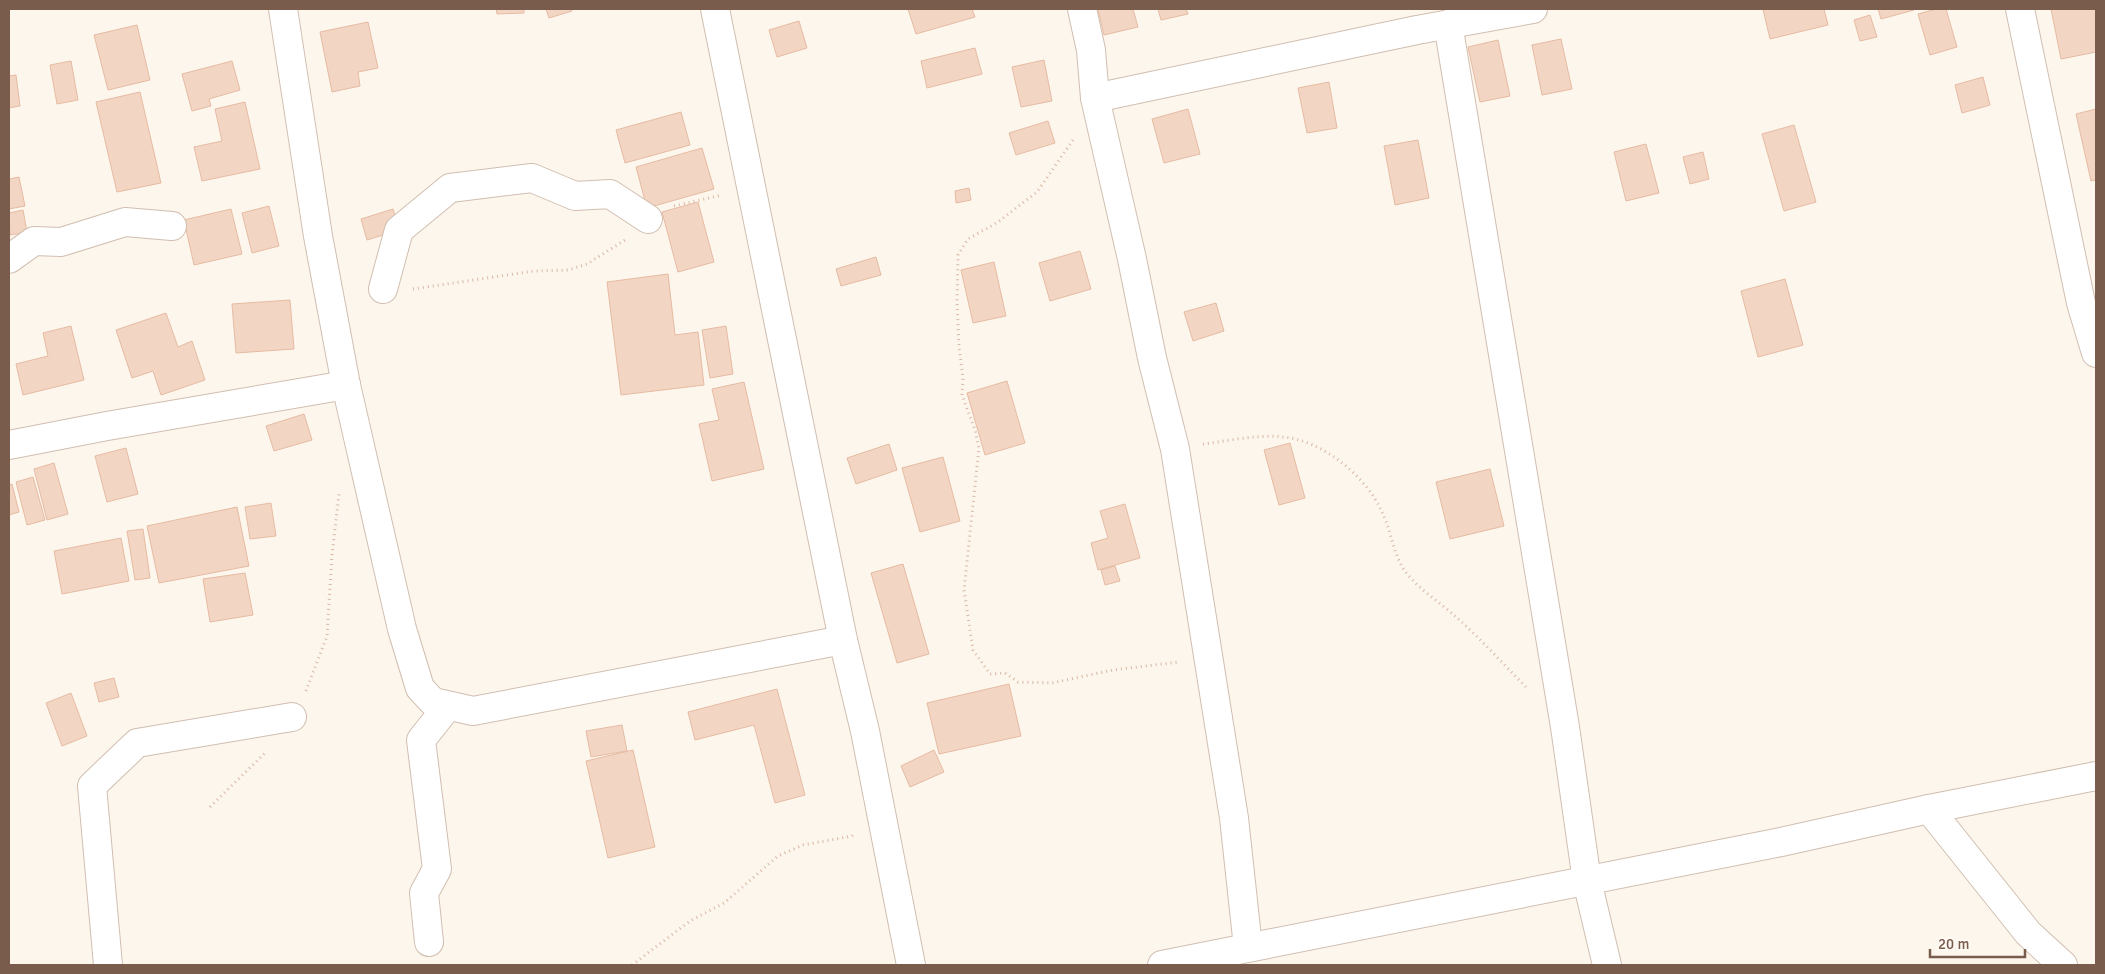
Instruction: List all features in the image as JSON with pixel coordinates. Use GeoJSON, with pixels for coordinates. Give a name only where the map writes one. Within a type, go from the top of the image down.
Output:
{"type":"FeatureCollection","features":[{"type":"Feature","properties":{"kind":"street"},"geometry":{"type":"LineString","coordinates":[[283,9],[318,236],[346,385],[402,629],[420,688],[433,702],[473,711],[844,640]]}},
{"type":"Feature","properties":{"kind":"street"},"geometry":{"type":"LineString","coordinates":[[715,9],[844,640],[865,731],[911,965]]}},
{"type":"Feature","properties":{"kind":"street"},"geometry":{"type":"LineString","coordinates":[[1082,9],[1091,50],[1095,98],[1132,259],[1152,358],[1174,448],[1234,818],[1248,947]]}},
{"type":"Feature","properties":{"kind":"street"},"geometry":{"type":"LineString","coordinates":[[1095,98],[1448,24],[1533,9]]}},
{"type":"Feature","properties":{"kind":"street"},"geometry":{"type":"LineString","coordinates":[[2020,9],[2081,303],[2096,353]]}},
{"type":"Feature","properties":{"kind":"street"},"geometry":{"type":"LineString","coordinates":[[1448,24],[1565,727],[1587,880],[1607,965]]}},
{"type":"Feature","properties":{"kind":"street"},"geometry":{"type":"LineString","coordinates":[[383,289],[399,230],[450,188],[532,178],[575,196],[610,194],[648,219]]}},
{"type":"Feature","properties":{"kind":"street"},"geometry":{"type":"LineString","coordinates":[[9,259],[34,241],[61,242],[125,222],[172,226]]}},
{"type":"Feature","properties":{"kind":"street"},"geometry":{"type":"LineString","coordinates":[[9,445],[107,426],[346,385]]}},
{"type":"Feature","properties":{"kind":"street"},"geometry":{"type":"LineString","coordinates":[[429,942],[424,893],[437,870],[421,740],[448,706]]}},
{"type":"Feature","properties":{"kind":"street"},"geometry":{"type":"LineString","coordinates":[[108,965],[92,786],[137,743],[292,717]]}},
{"type":"Feature","properties":{"kind":"street"},"geometry":{"type":"LineString","coordinates":[[1162,965],[1781,842],[1928,809],[2096,776]]}},
{"type":"Feature","properties":{"kind":"street"},"geometry":{"type":"LineString","coordinates":[[1928,809],[2028,933],[2063,965]]}},
{"type":"Feature","properties":{"kind":"path"},"geometry":{"type":"LineString","coordinates":[[1074,140],[1037,192],[998,222],[968,239],[958,255],[957,302],[959,347],[963,378],[962,395],[975,430],[979,448],[964,590],[973,650],[990,674],[1005,673],[1018,682],[1052,683],[1113,670],[1208,659]]}},
{"type":"Feature","properties":{"kind":"path"},"geometry":{"type":"LineString","coordinates":[[383,289],[411,289],[534,271],[568,270],[587,264],[624,241],[660,210],[701,198],[752,190]]}},
{"type":"Feature","properties":{"kind":"path"},"geometry":{"type":"LineString","coordinates":[[1174,448],[1242,439],[1283,437],[1310,443],[1343,463],[1365,484],[1382,511],[1400,564],[1410,577],[1458,618],[1530,691]]}},
{"type":"Feature","properties":{"kind":"path"},"geometry":{"type":"LineString","coordinates":[[210,807],[282,737],[307,688],[327,636],[332,555],[340,487]]}},
{"type":"Feature","properties":{"kind":"path"},"geometry":{"type":"LineString","coordinates":[[632,965],[690,920],[724,903],[778,856],[803,845],[852,836],[882,814]]}},
{"type":"Feature","properties":{"kind":"building"},"geometry":{"type":"Polygon","coordinates":[[[496,9],[524,9],[524,13],[497,14],[496,9]]]}},
{"type":"Feature","properties":{"kind":"building"},"geometry":{"type":"Polygon","coordinates":[[[546,9],[571,9],[572,11],[549,18],[546,9]]]}},
{"type":"Feature","properties":{"kind":"building"},"geometry":{"type":"Polygon","coordinates":[[[908,9],[972,9],[975,17],[916,34],[908,9]]]}},
{"type":"Feature","properties":{"kind":"building"},"geometry":{"type":"Polygon","coordinates":[[[1098,9],[1133,9],[1138,27],[1104,35],[1098,9]]]}},
{"type":"Feature","properties":{"kind":"building"},"geometry":{"type":"Polygon","coordinates":[[[1158,9],[1186,9],[1188,14],[1161,20],[1158,9]]]}},
{"type":"Feature","properties":{"kind":"building"},"geometry":{"type":"Polygon","coordinates":[[[1763,9],[1824,9],[1828,25],[1770,39],[1763,9]]]}},
{"type":"Feature","properties":{"kind":"building"},"geometry":{"type":"Polygon","coordinates":[[[1878,9],[1914,9],[1914,10],[1881,19],[1878,9]]]}},
{"type":"Feature","properties":{"kind":"building"},"geometry":{"type":"Polygon","coordinates":[[[1936,9],[1946,9],[1957,47],[1930,55],[1918,14],[1936,9]]]}},
{"type":"Feature","properties":{"kind":"building"},"geometry":{"type":"Polygon","coordinates":[[[2051,9],[2096,9],[2096,52],[2061,59],[2051,9]]]}},
{"type":"Feature","properties":{"kind":"building"},"geometry":{"type":"Polygon","coordinates":[[[1870,15],[1877,37],[1860,41],[1854,20],[1870,15]]]}},
{"type":"Feature","properties":{"kind":"building"},"geometry":{"type":"Polygon","coordinates":[[[799,21],[807,48],[777,57],[769,30],[799,21]]]}},
{"type":"Feature","properties":{"kind":"building"},"geometry":{"type":"Polygon","coordinates":[[[368,22],[378,68],[358,72],[360,86],[332,92],[320,32],[368,22]]]}},
{"type":"Feature","properties":{"kind":"building"},"geometry":{"type":"Polygon","coordinates":[[[137,25],[150,80],[108,90],[94,35],[137,25]]]}},
{"type":"Feature","properties":{"kind":"building"},"geometry":{"type":"Polygon","coordinates":[[[1561,39],[1572,89],[1542,95],[1532,45],[1561,39]]]}},
{"type":"Feature","properties":{"kind":"building"},"geometry":{"type":"Polygon","coordinates":[[[1498,40],[1510,96],[1480,102],[1468,47],[1498,40]]]}},
{"type":"Feature","properties":{"kind":"building"},"geometry":{"type":"Polygon","coordinates":[[[975,48],[982,74],[927,88],[921,61],[975,48]]]}},
{"type":"Feature","properties":{"kind":"building"},"geometry":{"type":"Polygon","coordinates":[[[1044,60],[1052,101],[1021,107],[1012,67],[1044,60]]]}},
{"type":"Feature","properties":{"kind":"building"},"geometry":{"type":"Polygon","coordinates":[[[71,61],[78,100],[57,104],[50,65],[71,61]]]}},
{"type":"Feature","properties":{"kind":"building"},"geometry":{"type":"Polygon","coordinates":[[[232,61],[240,90],[209,99],[211,106],[192,111],[182,74],[232,61]]]}},
{"type":"Feature","properties":{"kind":"building"},"geometry":{"type":"Polygon","coordinates":[[[16,75],[20,106],[9,108],[9,76],[16,75]]]}},
{"type":"Feature","properties":{"kind":"building"},"geometry":{"type":"Polygon","coordinates":[[[1983,77],[1990,105],[1962,113],[1955,85],[1983,77]]]}},
{"type":"Feature","properties":{"kind":"building"},"geometry":{"type":"Polygon","coordinates":[[[1329,82],[1337,128],[1307,133],[1298,88],[1329,82]]]}},
{"type":"Feature","properties":{"kind":"building"},"geometry":{"type":"Polygon","coordinates":[[[140,92],[161,183],[117,192],[96,102],[140,92]]]}},
{"type":"Feature","properties":{"kind":"building"},"geometry":{"type":"Polygon","coordinates":[[[245,102],[260,169],[202,181],[194,147],[222,141],[215,109],[245,102]]]}},
{"type":"Feature","properties":{"kind":"building"},"geometry":{"type":"Polygon","coordinates":[[[1188,109],[1200,154],[1164,163],[1152,119],[1188,109]]]}},
{"type":"Feature","properties":{"kind":"building"},"geometry":{"type":"Polygon","coordinates":[[[2096,109],[2096,180],[2091,181],[2076,114],[2096,109]]]}},
{"type":"Feature","properties":{"kind":"building"},"geometry":{"type":"Polygon","coordinates":[[[681,112],[690,145],[625,163],[616,130],[681,112]]]}},
{"type":"Feature","properties":{"kind":"building"},"geometry":{"type":"Polygon","coordinates":[[[1048,121],[1055,143],[1016,155],[1009,133],[1048,121]]]}},
{"type":"Feature","properties":{"kind":"building"},"geometry":{"type":"Polygon","coordinates":[[[1794,125],[1816,202],[1784,211],[1762,134],[1794,125]]]}},
{"type":"Feature","properties":{"kind":"building"},"geometry":{"type":"Polygon","coordinates":[[[1418,140],[1429,198],[1395,205],[1384,146],[1418,140]]]}},
{"type":"Feature","properties":{"kind":"building"},"geometry":{"type":"Polygon","coordinates":[[[1646,144],[1659,193],[1626,201],[1614,152],[1646,144]]]}},
{"type":"Feature","properties":{"kind":"building"},"geometry":{"type":"Polygon","coordinates":[[[702,148],[714,189],[647,208],[636,167],[702,148]]]}},
{"type":"Feature","properties":{"kind":"building"},"geometry":{"type":"Polygon","coordinates":[[[1703,152],[1709,179],[1690,184],[1683,157],[1703,152]]]}},
{"type":"Feature","properties":{"kind":"building"},"geometry":{"type":"Polygon","coordinates":[[[19,177],[25,206],[9,209],[9,179],[19,177]]]}},
{"type":"Feature","properties":{"kind":"building"},"geometry":{"type":"Polygon","coordinates":[[[969,188],[971,200],[956,203],[955,191],[969,188]]]}},
{"type":"Feature","properties":{"kind":"building"},"geometry":{"type":"Polygon","coordinates":[[[698,202],[714,262],[678,272],[662,212],[698,202]]]}},
{"type":"Feature","properties":{"kind":"building"},"geometry":{"type":"Polygon","coordinates":[[[269,206],[279,246],[252,253],[242,213],[269,206]]]}},
{"type":"Feature","properties":{"kind":"building"},"geometry":{"type":"Polygon","coordinates":[[[231,209],[242,254],[194,265],[184,220],[231,209]]]}},
{"type":"Feature","properties":{"kind":"building"},"geometry":{"type":"Polygon","coordinates":[[[393,209],[399,230],[367,240],[361,219],[393,209]]]}},
{"type":"Feature","properties":{"kind":"building"},"geometry":{"type":"Polygon","coordinates":[[[23,210],[27,232],[10,235],[9,213],[23,210]]]}},
{"type":"Feature","properties":{"kind":"building"},"geometry":{"type":"Polygon","coordinates":[[[1080,251],[1091,289],[1050,301],[1039,263],[1080,251]]]}},
{"type":"Feature","properties":{"kind":"building"},"geometry":{"type":"Polygon","coordinates":[[[876,257],[881,275],[841,286],[836,269],[876,257]]]}},
{"type":"Feature","properties":{"kind":"building"},"geometry":{"type":"Polygon","coordinates":[[[994,262],[1006,316],[973,323],[961,270],[994,262]]]}},
{"type":"Feature","properties":{"kind":"building"},"geometry":{"type":"Polygon","coordinates":[[[668,274],[675,335],[698,332],[704,385],[621,395],[607,282],[668,274]]]}},
{"type":"Feature","properties":{"kind":"building"},"geometry":{"type":"Polygon","coordinates":[[[1785,279],[1803,345],[1758,357],[1741,291],[1785,279]]]}},
{"type":"Feature","properties":{"kind":"building"},"geometry":{"type":"Polygon","coordinates":[[[290,300],[294,349],[236,353],[232,304],[290,300]]]}},
{"type":"Feature","properties":{"kind":"building"},"geometry":{"type":"Polygon","coordinates":[[[1216,303],[1224,331],[1193,341],[1184,312],[1216,303]]]}},
{"type":"Feature","properties":{"kind":"building"},"geometry":{"type":"Polygon","coordinates":[[[166,313],[178,347],[192,341],[205,380],[161,395],[153,371],[132,378],[116,330],[166,313]]]}},
{"type":"Feature","properties":{"kind":"building"},"geometry":{"type":"Polygon","coordinates":[[[71,326],[84,380],[23,395],[16,364],[48,356],[43,333],[71,326]]]}},
{"type":"Feature","properties":{"kind":"building"},"geometry":{"type":"Polygon","coordinates":[[[726,326],[733,374],[710,378],[702,330],[726,326]]]}},
{"type":"Feature","properties":{"kind":"building"},"geometry":{"type":"Polygon","coordinates":[[[1007,381],[1025,443],[985,455],[967,393],[1007,381]]]}},
{"type":"Feature","properties":{"kind":"building"},"geometry":{"type":"Polygon","coordinates":[[[744,382],[764,469],[712,481],[699,424],[719,420],[712,389],[744,382]]]}},
{"type":"Feature","properties":{"kind":"building"},"geometry":{"type":"Polygon","coordinates":[[[304,414],[312,440],[274,451],[266,426],[304,414]]]}},
{"type":"Feature","properties":{"kind":"building"},"geometry":{"type":"Polygon","coordinates":[[[1290,443],[1305,498],[1279,505],[1264,450],[1290,443]]]}},
{"type":"Feature","properties":{"kind":"building"},"geometry":{"type":"Polygon","coordinates":[[[889,444],[897,470],[856,484],[847,458],[889,444]]]}},
{"type":"Feature","properties":{"kind":"building"},"geometry":{"type":"Polygon","coordinates":[[[126,448],[138,494],[107,502],[95,456],[126,448]]]}},
{"type":"Feature","properties":{"kind":"building"},"geometry":{"type":"Polygon","coordinates":[[[943,457],[960,521],[920,532],[902,468],[943,457]]]}},
{"type":"Feature","properties":{"kind":"building"},"geometry":{"type":"Polygon","coordinates":[[[54,463],[68,514],[47,520],[34,469],[54,463]]]}},
{"type":"Feature","properties":{"kind":"building"},"geometry":{"type":"Polygon","coordinates":[[[1490,469],[1504,526],[1450,539],[1436,482],[1490,469]]]}},
{"type":"Feature","properties":{"kind":"building"},"geometry":{"type":"Polygon","coordinates":[[[33,477],[45,520],[27,525],[16,482],[33,477]]]}},
{"type":"Feature","properties":{"kind":"building"},"geometry":{"type":"Polygon","coordinates":[[[12,484],[19,512],[9,515],[9,485],[12,484]]]}},
{"type":"Feature","properties":{"kind":"building"},"geometry":{"type":"Polygon","coordinates":[[[271,503],[276,536],[250,539],[245,507],[271,503]]]}},
{"type":"Feature","properties":{"kind":"building"},"geometry":{"type":"Polygon","coordinates":[[[1125,504],[1140,558],[1098,570],[1091,543],[1108,538],[1100,511],[1125,504]]]}},
{"type":"Feature","properties":{"kind":"building"},"geometry":{"type":"Polygon","coordinates":[[[237,507],[249,566],[159,583],[147,526],[237,507]]]}},
{"type":"Feature","properties":{"kind":"building"},"geometry":{"type":"Polygon","coordinates":[[[143,529],[150,578],[135,580],[127,531],[143,529]]]}},
{"type":"Feature","properties":{"kind":"building"},"geometry":{"type":"Polygon","coordinates":[[[121,538],[129,581],[62,594],[54,551],[121,538]]]}},
{"type":"Feature","properties":{"kind":"building"},"geometry":{"type":"Polygon","coordinates":[[[903,564],[929,654],[897,663],[871,573],[903,564]]]}},
{"type":"Feature","properties":{"kind":"building"},"geometry":{"type":"Polygon","coordinates":[[[1115,566],[1120,581],[1105,585],[1101,570],[1115,566]]]}},
{"type":"Feature","properties":{"kind":"building"},"geometry":{"type":"Polygon","coordinates":[[[245,573],[253,615],[210,622],[203,579],[245,573]]]}},
{"type":"Feature","properties":{"kind":"building"},"geometry":{"type":"Polygon","coordinates":[[[114,678],[119,697],[99,702],[94,683],[114,678]]]}},
{"type":"Feature","properties":{"kind":"building"},"geometry":{"type":"Polygon","coordinates":[[[1009,684],[1021,736],[939,754],[927,703],[1009,684]]]}},
{"type":"Feature","properties":{"kind":"building"},"geometry":{"type":"Polygon","coordinates":[[[777,689],[805,795],[775,803],[754,725],[695,740],[688,712],[777,689]]]}},
{"type":"Feature","properties":{"kind":"building"},"geometry":{"type":"Polygon","coordinates":[[[71,693],[87,736],[62,746],[46,703],[71,693]]]}},
{"type":"Feature","properties":{"kind":"building"},"geometry":{"type":"Polygon","coordinates":[[[622,725],[627,751],[591,757],[586,731],[622,725]]]}},
{"type":"Feature","properties":{"kind":"building"},"geometry":{"type":"Polygon","coordinates":[[[633,750],[655,847],[608,858],[586,761],[633,750]]]}},
{"type":"Feature","properties":{"kind":"building"},"geometry":{"type":"Polygon","coordinates":[[[934,750],[944,772],[910,787],[901,766],[934,750]]]}}]}
